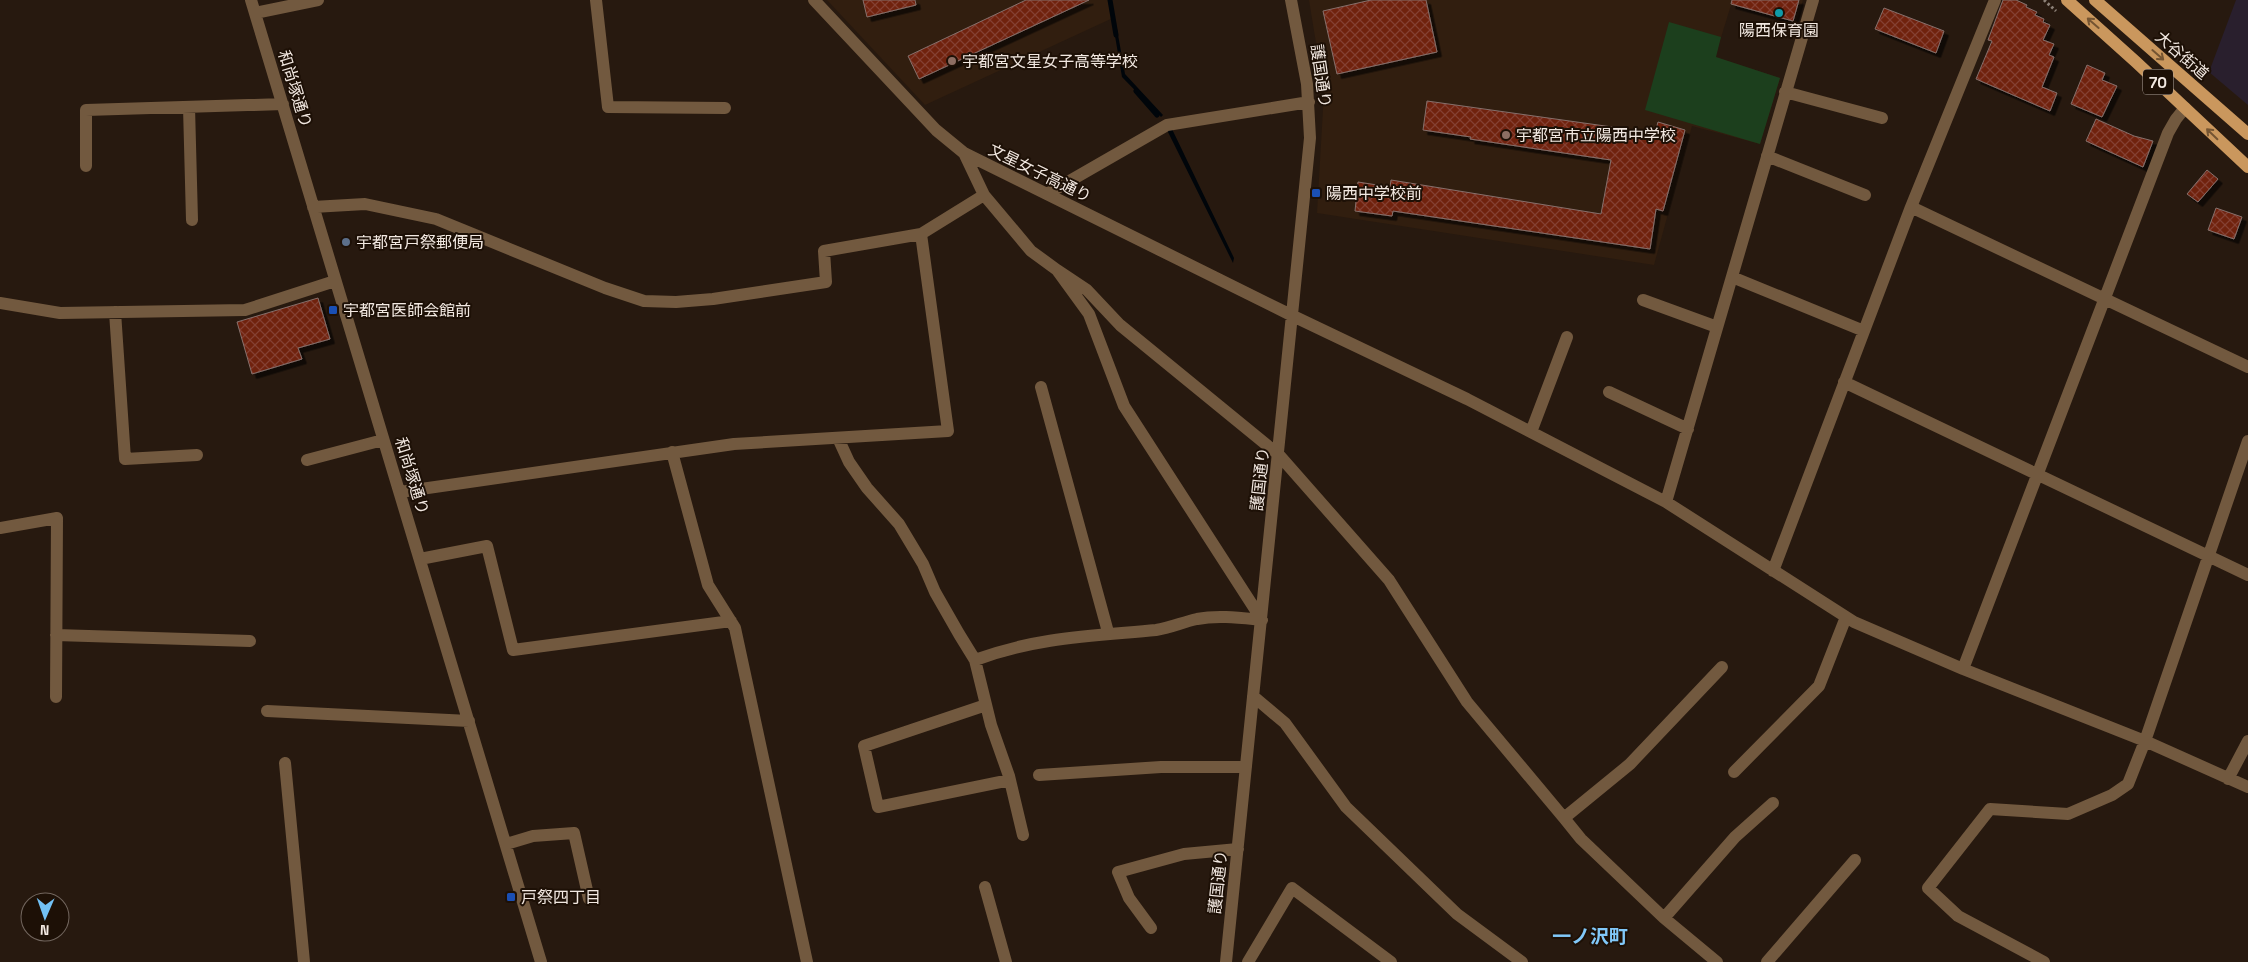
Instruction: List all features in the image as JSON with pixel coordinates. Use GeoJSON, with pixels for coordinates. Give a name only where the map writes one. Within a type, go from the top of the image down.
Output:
{"type":"FeatureCollection","features":[{"type":"Feature","properties":{"kind":"main road","name":"70"},"geometry":{"type":"LineString","coordinates":[[2067,0],[2248,167]]}},
{"type":"Feature","properties":{"kind":"main road","name":"大谷街道"},"geometry":{"type":"LineString","coordinates":[[2095,0],[2248,134]]}},
{"type":"Feature","properties":{"kind":"street","name":"和尚塚通り"},"geometry":{"type":"LineString","coordinates":[[251,0],[542,962]]}},
{"type":"Feature","properties":{"kind":"street"},"geometry":{"type":"LineString","coordinates":[[255,13],[318,0]]}},
{"type":"Feature","properties":{"kind":"street"},"geometry":{"type":"LineString","coordinates":[[596,0],[608,107],[725,108]]}},
{"type":"Feature","properties":{"kind":"street","name":"文星女子高通り"},"geometry":{"type":"LineString","coordinates":[[814,0],[936,130],[964,153],[1531,432],[1666,502],[1846,617],[1963,669],[2144,741],[2248,787]]}},
{"type":"Feature","properties":{"kind":"street","name":"護国通り"},"geometry":{"type":"LineString","coordinates":[[1226,962],[1294,316],[1310,138],[1309,102],[1292,0]]}},
{"type":"Feature","properties":{"kind":"street"},"geometry":{"type":"LineString","coordinates":[[1666,502],[1813,0]]}},
{"type":"Feature","properties":{"kind":"street"},"geometry":{"type":"LineString","coordinates":[[1773,570],[1911,208],[1995,0]]}},
{"type":"Feature","properties":{"kind":"street"},"geometry":{"type":"LineString","coordinates":[[1785,92],[1882,118]]}},
{"type":"Feature","properties":{"kind":"street"},"geometry":{"type":"LineString","coordinates":[[1047,194],[1166,125],[1309,102]]}},
{"type":"Feature","properties":{"kind":"street"},"geometry":{"type":"LineString","coordinates":[[86,166],[86,110],[283,104]]}},
{"type":"Feature","properties":{"kind":"street"},"geometry":{"type":"LineString","coordinates":[[189,107],[192,220]]}},
{"type":"Feature","properties":{"kind":"street"},"geometry":{"type":"LineString","coordinates":[[1963,669],[2168,133],[2185,108]]}},
{"type":"Feature","properties":{"kind":"street"},"geometry":{"type":"LineString","coordinates":[[964,153],[984,195],[1031,251],[1087,290],[1120,325],[1279,455],[1389,580],[1467,702],[1581,839],[1664,918],[1717,962]]}},
{"type":"Feature","properties":{"kind":"street"},"geometry":{"type":"LineString","coordinates":[[1766,156],[1865,195]]}},
{"type":"Feature","properties":{"kind":"street"},"geometry":{"type":"LineString","coordinates":[[313,207],[365,204],[436,219],[605,288],[644,301],[676,302],[713,299],[826,282],[824,251],[921,234],[984,195]]}},
{"type":"Feature","properties":{"kind":"street"},"geometry":{"type":"LineString","coordinates":[[1911,208],[2106,298],[2248,367]]}},
{"type":"Feature","properties":{"kind":"street"},"geometry":{"type":"LineString","coordinates":[[400,492],[734,444],[948,431],[921,234]]}},
{"type":"Feature","properties":{"kind":"street"},"geometry":{"type":"LineString","coordinates":[[1057,270],[1089,314],[1124,406],[1262,620]]}},
{"type":"Feature","properties":{"kind":"street"},"geometry":{"type":"LineString","coordinates":[[1732,277],[1864,331]]}},
{"type":"Feature","properties":{"kind":"street"},"geometry":{"type":"LineString","coordinates":[[0,303],[60,313],[245,310],[335,281]]}},
{"type":"Feature","properties":{"kind":"street"},"geometry":{"type":"LineString","coordinates":[[1643,300],[1718,327]]}},
{"type":"Feature","properties":{"kind":"street"},"geometry":{"type":"LineString","coordinates":[[115,312],[125,459],[197,455]]}},
{"type":"Feature","properties":{"kind":"street"},"geometry":{"type":"LineString","coordinates":[[1531,432],[1566,337]]}},
{"type":"Feature","properties":{"kind":"street"},"geometry":{"type":"LineString","coordinates":[[1844,382],[2248,575]]}},
{"type":"Feature","properties":{"kind":"street"},"geometry":{"type":"LineString","coordinates":[[1041,387],[1108,632]]}},
{"type":"Feature","properties":{"kind":"street"},"geometry":{"type":"LineString","coordinates":[[1609,392],[1688,429]]}},
{"type":"Feature","properties":{"kind":"street"},"geometry":{"type":"LineString","coordinates":[[838,438],[849,462],[867,488],[899,524],[975,660],[990,725],[1010,780],[1023,835]]}},
{"type":"Feature","properties":{"kind":"street"},"geometry":{"type":"LineString","coordinates":[[307,460],[384,440]]}},
{"type":"Feature","properties":{"kind":"street"},"geometry":{"type":"LineString","coordinates":[[2044,962],[1958,916],[1928,888],[1990,809],[2068,814],[2112,795],[2128,784],[2248,440]]}},
{"type":"Feature","properties":{"kind":"street"},"geometry":{"type":"LineString","coordinates":[[672,452],[708,585],[735,628],[807,962]]}},
{"type":"Feature","properties":{"kind":"street"},"geometry":{"type":"LineString","coordinates":[[0,528],[57,518],[56,697]]}},
{"type":"Feature","properties":{"kind":"street"},"geometry":{"type":"LineString","coordinates":[[420,559],[487,546],[513,650],[731,621]]}},
{"type":"Feature","properties":{"kind":"street"},"geometry":{"type":"LineString","coordinates":[[1734,772],[1819,686],[1846,617]]}},
{"type":"Feature","properties":{"kind":"street"},"geometry":{"type":"LineString","coordinates":[[975,660],[1004,649],[1052,640],[1108,632],[1158,630],[1198,619],[1262,620]]}},
{"type":"Feature","properties":{"kind":"street"},"geometry":{"type":"LineString","coordinates":[[56,635],[250,642]]}},
{"type":"Feature","properties":{"kind":"street"},"geometry":{"type":"LineString","coordinates":[[1564,818],[1630,764],[1722,667]]}},
{"type":"Feature","properties":{"kind":"street"},"geometry":{"type":"LineString","coordinates":[[1253,696],[1285,722],[1346,807],[1457,914],[1522,962]]}},
{"type":"Feature","properties":{"kind":"street"},"geometry":{"type":"LineString","coordinates":[[986,705],[864,746],[878,807],[1010,780]]}},
{"type":"Feature","properties":{"kind":"street"},"geometry":{"type":"LineString","coordinates":[[267,711],[469,721]]}},
{"type":"Feature","properties":{"kind":"street"},"geometry":{"type":"LineString","coordinates":[[2228,779],[2248,740]]}},
{"type":"Feature","properties":{"kind":"street"},"geometry":{"type":"LineString","coordinates":[[285,763],[304,962]]}},
{"type":"Feature","properties":{"kind":"street"},"geometry":{"type":"LineString","coordinates":[[1039,775],[1161,767],[1246,767]]}},
{"type":"Feature","properties":{"kind":"street"},"geometry":{"type":"LineString","coordinates":[[1664,918],[1735,837],[1773,803]]}},
{"type":"Feature","properties":{"kind":"street"},"geometry":{"type":"LineString","coordinates":[[506,844],[533,836],[574,833],[589,898]]}},
{"type":"Feature","properties":{"kind":"street"},"geometry":{"type":"LineString","coordinates":[[1151,928],[1129,898],[1118,872],[1184,854],[1238,849]]}},
{"type":"Feature","properties":{"kind":"street"},"geometry":{"type":"LineString","coordinates":[[1767,962],[1855,860]]}},
{"type":"Feature","properties":{"kind":"street"},"geometry":{"type":"LineString","coordinates":[[985,887],[1006,962]]}},
{"type":"Feature","properties":{"kind":"street"},"geometry":{"type":"LineString","coordinates":[[1248,962],[1292,888],[1391,962]]}},
{"type":"Feature","properties":{"kind":"shaded area","name":"宇都宮文星女子高等学校"},"geometry":{"type":"Polygon","coordinates":[[[827,0],[1112,0],[1115,17],[925,105],[827,0]]]}},
{"type":"Feature","properties":{"kind":"shaded area","name":"宇都宮市立陽西中学校"},"geometry":{"type":"Polygon","coordinates":[[[1309,0],[1803,0],[1796,23],[1731,5],[1715,57],[1780,78],[1760,144],[1692,126],[1654,265],[1317,213],[1324,92],[1309,0]]]}},
{"type":"Feature","properties":{"kind":"shaded area"},"geometry":{"type":"Polygon","coordinates":[[[2236,0],[2248,0],[2248,105],[2209,72],[2236,0]]]}},
{"type":"Feature","properties":{"kind":"shaded area"},"geometry":{"type":"Polygon","coordinates":[[[1117,29],[1125,74],[1163,115],[1161,117],[1122,77],[1114,30],[1117,29]]]}},
{"type":"Feature","properties":{"kind":"shaded area"},"geometry":{"type":"Polygon","coordinates":[[[1172,129],[1234,258],[1233,263],[1167,130],[1172,129]]]}},
{"type":"Feature","properties":{"kind":"green space"},"geometry":{"type":"Polygon","coordinates":[[[1669,22],[1721,37],[1716,57],[1780,78],[1760,144],[1645,110],[1669,22]]]}},
{"type":"Feature","properties":{"kind":"building"},"geometry":{"type":"Polygon","coordinates":[[[863,0],[915,0],[916,5],[867,17],[863,0]]]}},
{"type":"Feature","properties":{"kind":"building"},"geometry":{"type":"Polygon","coordinates":[[[1026,0],[1089,0],[919,79],[908,56],[1026,0]]]}},
{"type":"Feature","properties":{"kind":"building"},"geometry":{"type":"Polygon","coordinates":[[[1371,0],[1426,0],[1437,52],[1337,74],[1323,11],[1371,0]]]}},
{"type":"Feature","properties":{"kind":"building","name":"陽西保育園"},"geometry":{"type":"Polygon","coordinates":[[[1732,0],[1799,0],[1793,21],[1731,4],[1732,0]]]}},
{"type":"Feature","properties":{"kind":"building"},"geometry":{"type":"Polygon","coordinates":[[[2003,0],[2016,0],[2027,5],[2026,7],[2037,12],[2035,15],[2044,19],[2043,22],[2050,25],[2043,40],[2054,44],[2049,55],[2054,57],[2042,87],[2057,93],[2050,111],[1976,79],[1992,41],[1988,40],[2003,0]]]}},
{"type":"Feature","properties":{"kind":"building"},"geometry":{"type":"Polygon","coordinates":[[[1884,8],[1944,31],[1936,53],[1875,29],[1884,8]]]}},
{"type":"Feature","properties":{"kind":"building"},"geometry":{"type":"Polygon","coordinates":[[[2087,65],[2105,73],[2102,80],[2117,86],[2102,117],[2071,104],[2087,65]]]}},
{"type":"Feature","properties":{"kind":"building"},"geometry":{"type":"Polygon","coordinates":[[[1427,101],[1655,133],[1658,122],[1685,130],[1663,211],[1656,209],[1650,249],[1393,211],[1392,216],[1355,211],[1358,182],[1390,187],[1391,180],[1601,214],[1611,160],[1423,130],[1427,101]]]}},
{"type":"Feature","properties":{"kind":"building"},"geometry":{"type":"Polygon","coordinates":[[[2096,119],[2134,136],[2153,141],[2143,167],[2086,141],[2096,119]]]}},
{"type":"Feature","properties":{"kind":"building"},"geometry":{"type":"Polygon","coordinates":[[[2207,170],[2218,179],[2198,202],[2187,194],[2207,170]]]}},
{"type":"Feature","properties":{"kind":"building"},"geometry":{"type":"Polygon","coordinates":[[[2216,208],[2242,217],[2234,239],[2208,230],[2216,208]]]}},
{"type":"Feature","properties":{"kind":"building"},"geometry":{"type":"Polygon","coordinates":[[[318,298],[330,339],[298,348],[302,359],[252,374],[237,322],[318,298]]]}},
{"type":"Feature","properties":{"kind":"waterway"},"geometry":{"type":"LineString","coordinates":[[1110,0],[1116,35]]}},
{"type":"Feature","properties":{"kind":"waterway"},"geometry":{"type":"LineString","coordinates":[[1136,91],[1157,115]]}},
{"type":"Feature","properties":{"kind":"place","name":"陽西保育園"},"geometry":{"type":"Point","coordinates":[1779,13]}},
{"type":"Feature","properties":{"kind":"place","name":"宇都宮文星女子高等学校"},"geometry":{"type":"Point","coordinates":[952,61]}},
{"type":"Feature","properties":{"kind":"place","name":"宇都宮市立陽西中学校"},"geometry":{"type":"Point","coordinates":[1506,135]}},
{"type":"Feature","properties":{"kind":"place","name":"陽西中学校前"},"geometry":{"type":"Point","coordinates":[1316,193]}},
{"type":"Feature","properties":{"kind":"place","name":"宇都宮戸祭郵便局"},"geometry":{"type":"Point","coordinates":[346,242]}},
{"type":"Feature","properties":{"kind":"place","name":"宇都宮医師会館前"},"geometry":{"type":"Point","coordinates":[333,310]}},
{"type":"Feature","properties":{"kind":"place","name":"戸祭四丁目"},"geometry":{"type":"Point","coordinates":[511,897]}},
{"type":"Feature","properties":{"kind":"district","name":"一ノ沢町"},"geometry":{"type":"Point","coordinates":[1590,936]}}]}
